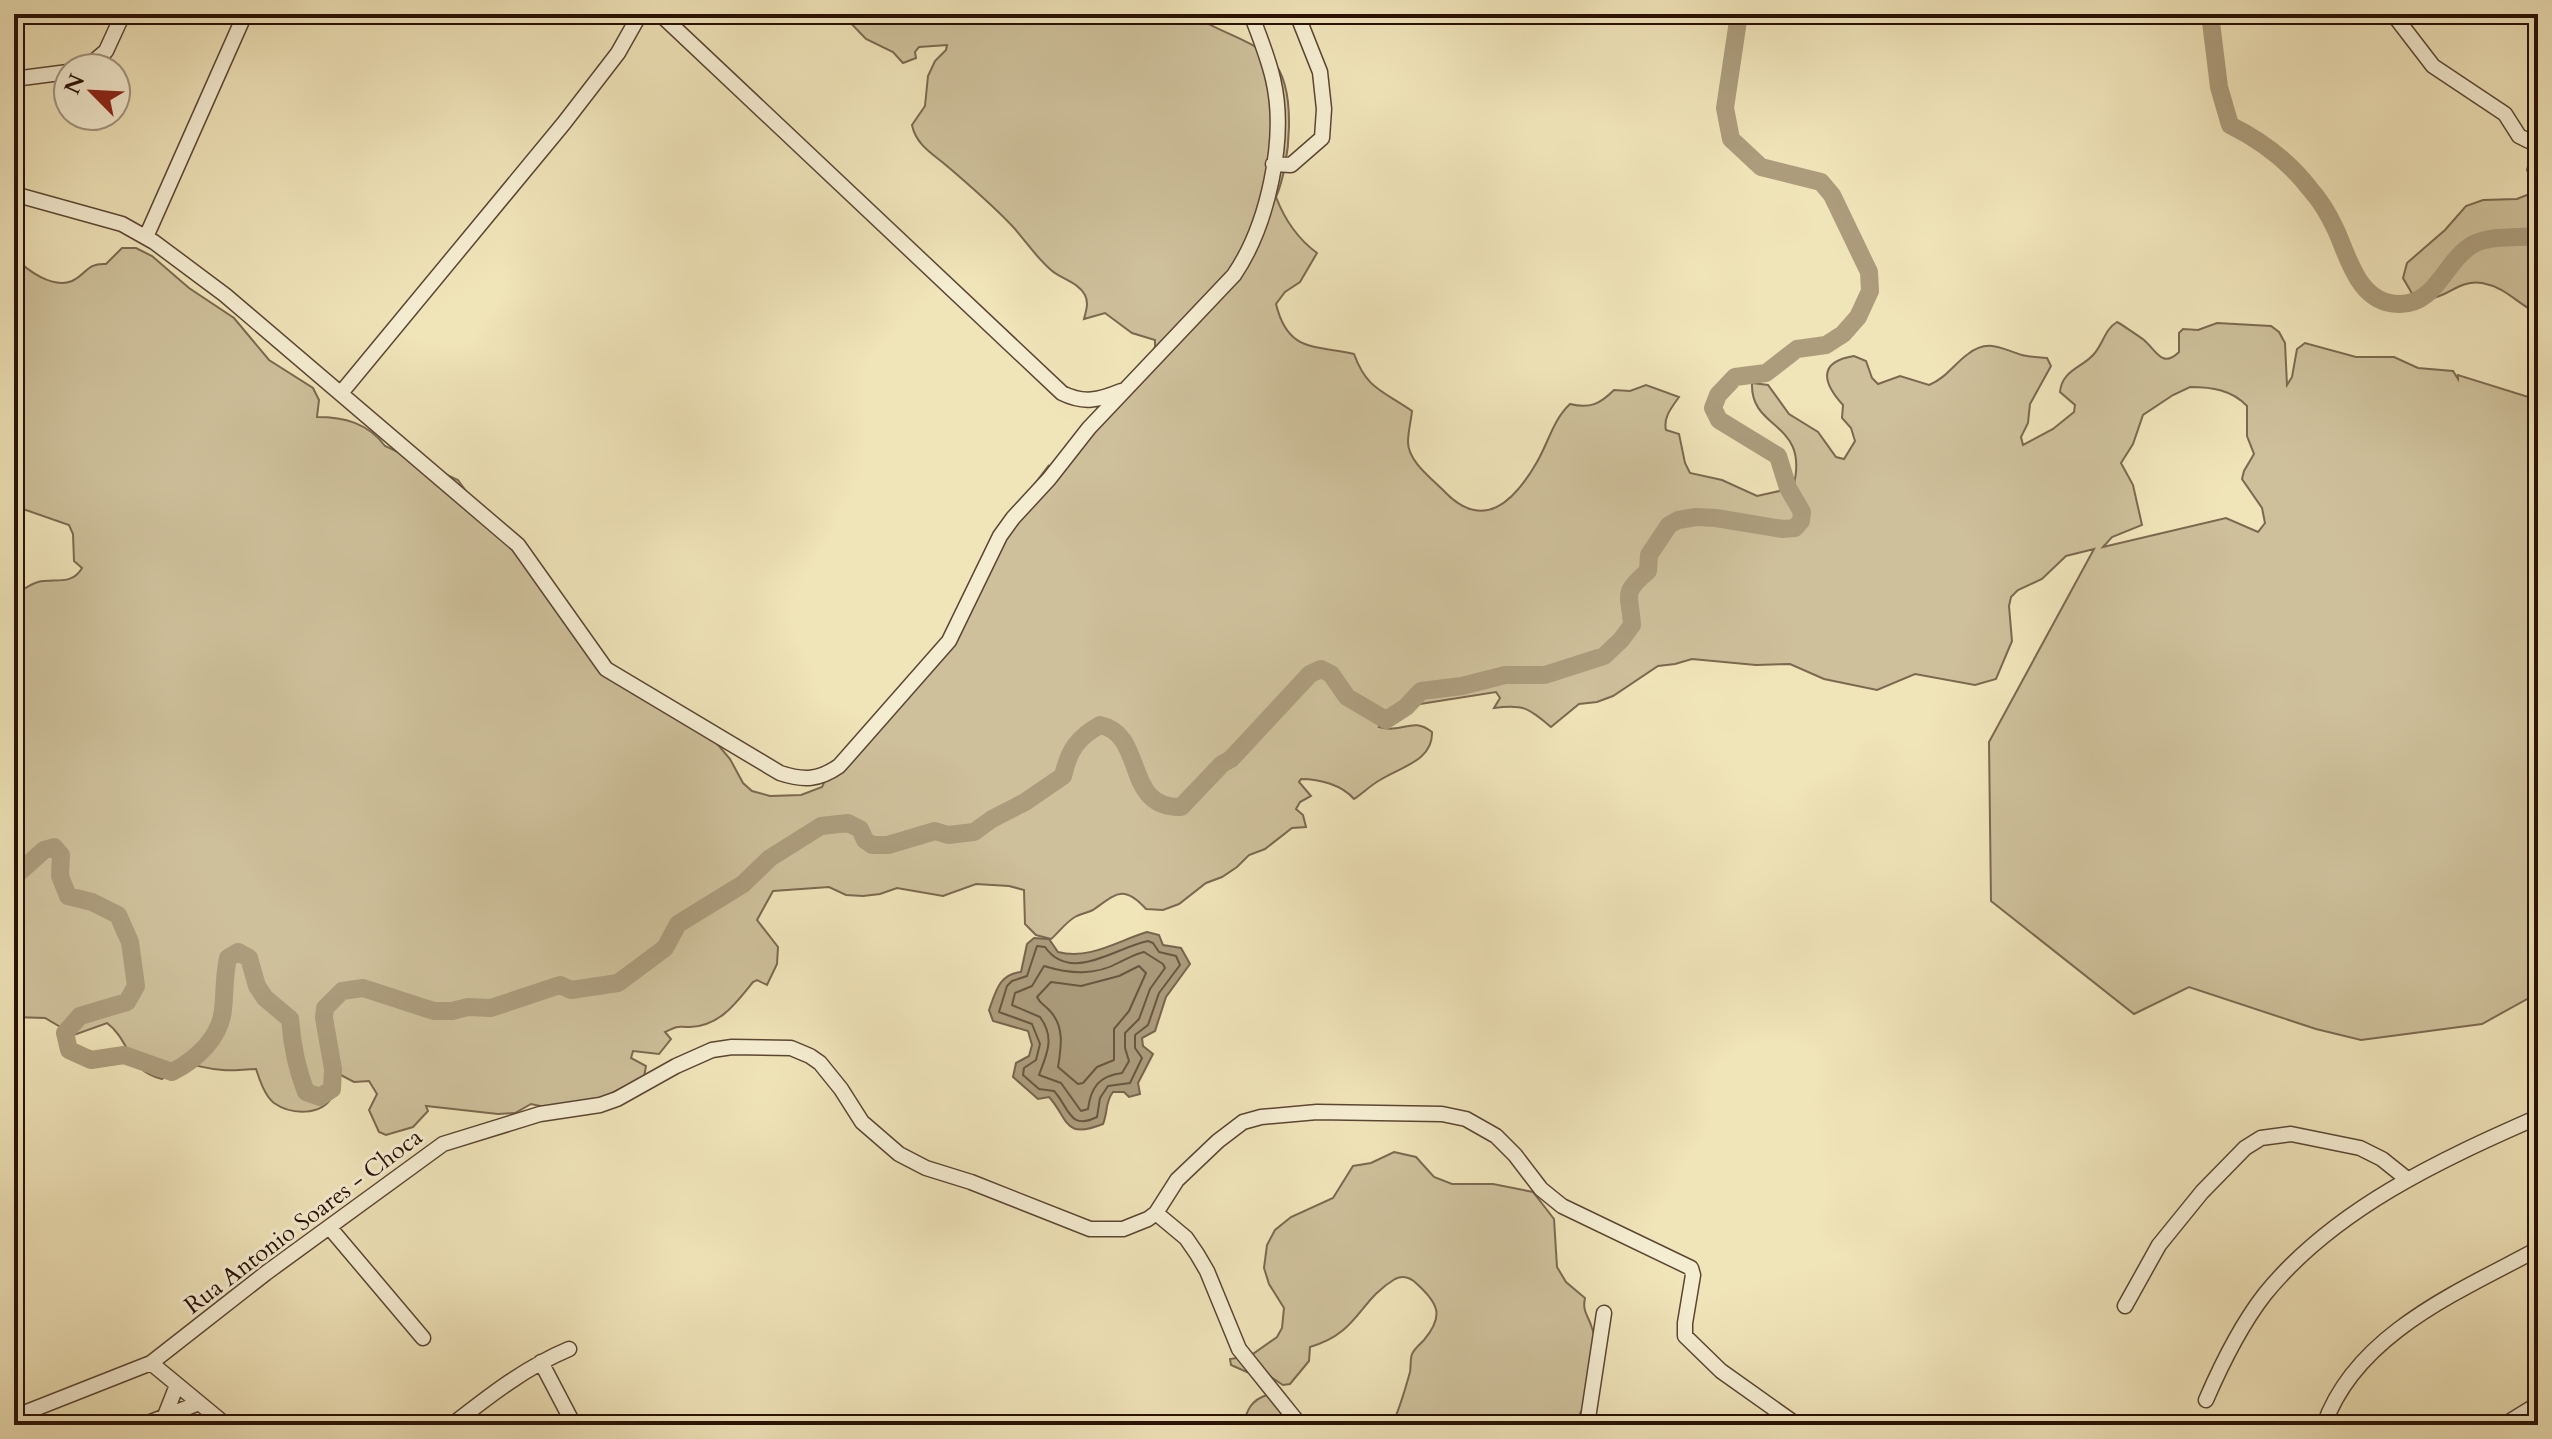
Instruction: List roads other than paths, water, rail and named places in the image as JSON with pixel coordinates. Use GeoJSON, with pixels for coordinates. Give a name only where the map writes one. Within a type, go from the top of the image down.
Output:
{"type":"FeatureCollection","features":[{"type":"Feature","properties":{"kind":"street"},"geometry":{"type":"LineString","coordinates":[[105,52],[123,14]]}},
{"type":"Feature","properties":{"kind":"street"},"geometry":{"type":"LineString","coordinates":[[146,237],[245,14]]}},
{"type":"Feature","properties":{"kind":"street"},"geometry":{"type":"LineString","coordinates":[[341,393],[564,123],[618,53],[640,14]]}},
{"type":"Feature","properties":{"kind":"street"},"geometry":{"type":"LineString","coordinates":[[660,14],[1062,393],[1081,401],[1090,401],[1127,389]]}},
{"type":"Feature","properties":{"kind":"street"},"geometry":{"type":"LineString","coordinates":[[14,194],[122,224],[146,237],[225,295],[518,545],[606,669],[780,773],[808,780],[828,774],[839,766],[934,660],[949,641],[1007,527],[1089,428],[1234,275],[1249,253],[1266,204],[1273,164],[1276,110],[1274,81],[1251,14]]}},
{"type":"Feature","properties":{"kind":"street"},"geometry":{"type":"LineString","coordinates":[[1273,164],[1291,165],[1322,138],[1324,109],[1320,72],[1297,14]]}},
{"type":"Feature","properties":{"kind":"street"},"geometry":{"type":"LineString","coordinates":[[2393,14],[2433,66],[2505,114],[2519,136],[2529,141],[2538,139]]}},
{"type":"Feature","properties":{"kind":"street"},"geometry":{"type":"LineString","coordinates":[[14,79],[52,74]]}},
{"type":"Feature","properties":{"kind":"street","name":"Rua Antonio Soares - Choca"},"geometry":{"type":"LineString","coordinates":[[14,1417],[151,1363],[266,1273],[443,1144],[540,1114],[600,1105],[712,1050],[732,1047],[791,1048],[810,1056],[820,1063],[871,1131],[899,1154],[926,1168],[999,1192],[1090,1229],[1123,1229],[1156,1213]]}},
{"type":"Feature","properties":{"kind":"street"},"geometry":{"type":"LineString","coordinates":[[1300,1425],[1239,1349],[1197,1254],[1186,1238],[1156,1213],[1177,1180],[1243,1122],[1261,1117],[1317,1112],[1442,1114],[1466,1119],[1487,1129],[1504,1143],[1541,1189],[1562,1206],[1686,1264],[1693,1275],[1685,1336],[1721,1371],[1797,1425]]}},
{"type":"Feature","properties":{"kind":"street"},"geometry":{"type":"LineString","coordinates":[[2206,1400],[2235,1339],[2281,1276],[2300,1257],[2407,1179],[2538,1117]]}},
{"type":"Feature","properties":{"kind":"street"},"geometry":{"type":"LineString","coordinates":[[2125,1306],[2159,1245],[2194,1201],[2245,1148],[2261,1138],[2291,1134],[2360,1148],[2382,1159],[2407,1179]]}},
{"type":"Feature","properties":{"kind":"street"},"geometry":{"type":"LineString","coordinates":[[330,1228],[423,1338]]}},
{"type":"Feature","properties":{"kind":"street"},"geometry":{"type":"LineString","coordinates":[[2324,1425],[2347,1380],[2362,1360],[2381,1343],[2462,1290],[2538,1249]]}},
{"type":"Feature","properties":{"kind":"street"},"geometry":{"type":"LineString","coordinates":[[1587,1425],[1604,1313]]}},
{"type":"Feature","properties":{"kind":"street"},"geometry":{"type":"LineString","coordinates":[[452,1425],[499,1388],[569,1349]]}},
{"type":"Feature","properties":{"kind":"street"},"geometry":{"type":"LineString","coordinates":[[541,1362],[574,1425]]}},
{"type":"Feature","properties":{"kind":"street"},"geometry":{"type":"LineString","coordinates":[[151,1363],[226,1425]]}},
{"type":"Feature","properties":{"kind":"street"},"geometry":{"type":"LineString","coordinates":[[164,1418],[177,1385]]}},
{"type":"Feature","properties":{"kind":"street"},"geometry":{"type":"LineString","coordinates":[[143,1425],[199,1403]]}},
{"type":"Feature","properties":{"kind":"street"},"geometry":{"type":"LineString","coordinates":[[2504,1425],[2538,1404]]}},
{"type":"Feature","properties":{"kind":"water"},"geometry":{"type":"Polygon","coordinates":[[[1147,932],[1159,935],[1163,945],[1181,948],[1190,964],[1166,997],[1155,1031],[1142,1038],[1143,1046],[1153,1054],[1138,1083],[1140,1094],[1129,1097],[1124,1092],[1113,1092],[1103,1124],[1080,1130],[1074,1128],[1068,1125],[1049,1097],[1038,1099],[1013,1077],[1016,1063],[1029,1056],[1032,1045],[1028,1031],[993,1021],[989,1010],[994,996],[1003,980],[1021,972],[1027,944],[1034,938],[1049,939],[1058,952],[1081,954],[1147,932]]]}},
{"type":"Feature","properties":{"kind":"waterway"},"geometry":{"type":"LineString","coordinates":[[14,877],[44,850],[54,847],[61,855],[60,876],[68,896],[92,902],[118,915],[130,942],[136,986],[127,1002],[80,1016],[65,1033],[69,1050],[91,1060],[124,1055],[172,1072],[181,1067],[206,1046],[218,1029],[228,958],[238,952],[249,958],[257,986],[265,998],[290,1019],[295,1056],[306,1092],[320,1097],[332,1089],[333,1069],[325,1008],[342,991],[363,988],[434,1011],[452,1011],[468,1007],[491,1008],[560,985],[571,990],[618,983],[665,948],[678,924],[743,884],[770,858],[821,826],[848,823],[860,829],[865,840],[872,845],[888,845],[935,831],[948,835],[974,832],[1063,776],[1075,746],[1100,725],[1115,731],[1124,742],[1150,796],[1163,804],[1181,807],[1222,764],[1231,759],[1310,674],[1321,669],[1331,674],[1347,697],[1386,720],[1406,707],[1421,691],[1462,686],[1505,675],[1545,675],[1604,656],[1632,625],[1629,595],[1648,571],[1649,555],[1669,525],[1696,517],[1783,529],[1795,528],[1801,521],[1802,512],[1788,488],[1778,456],[1719,420],[1713,408],[1718,395],[1735,377],[1766,373],[1797,349],[1826,345],[1843,334],[1858,317],[1870,291],[1869,272],[1832,195],[1821,182],[1761,167],[1731,139],[1725,108],[1739,14]]}},
{"type":"Feature","properties":{"kind":"waterway"},"geometry":{"type":"LineString","coordinates":[[2210,14],[2219,87],[2230,125],[2274,152],[2318,198],[2357,278],[2374,297],[2399,304],[2412,302],[2431,290],[2462,252],[2472,245],[2495,238],[2538,236]]}}]}
